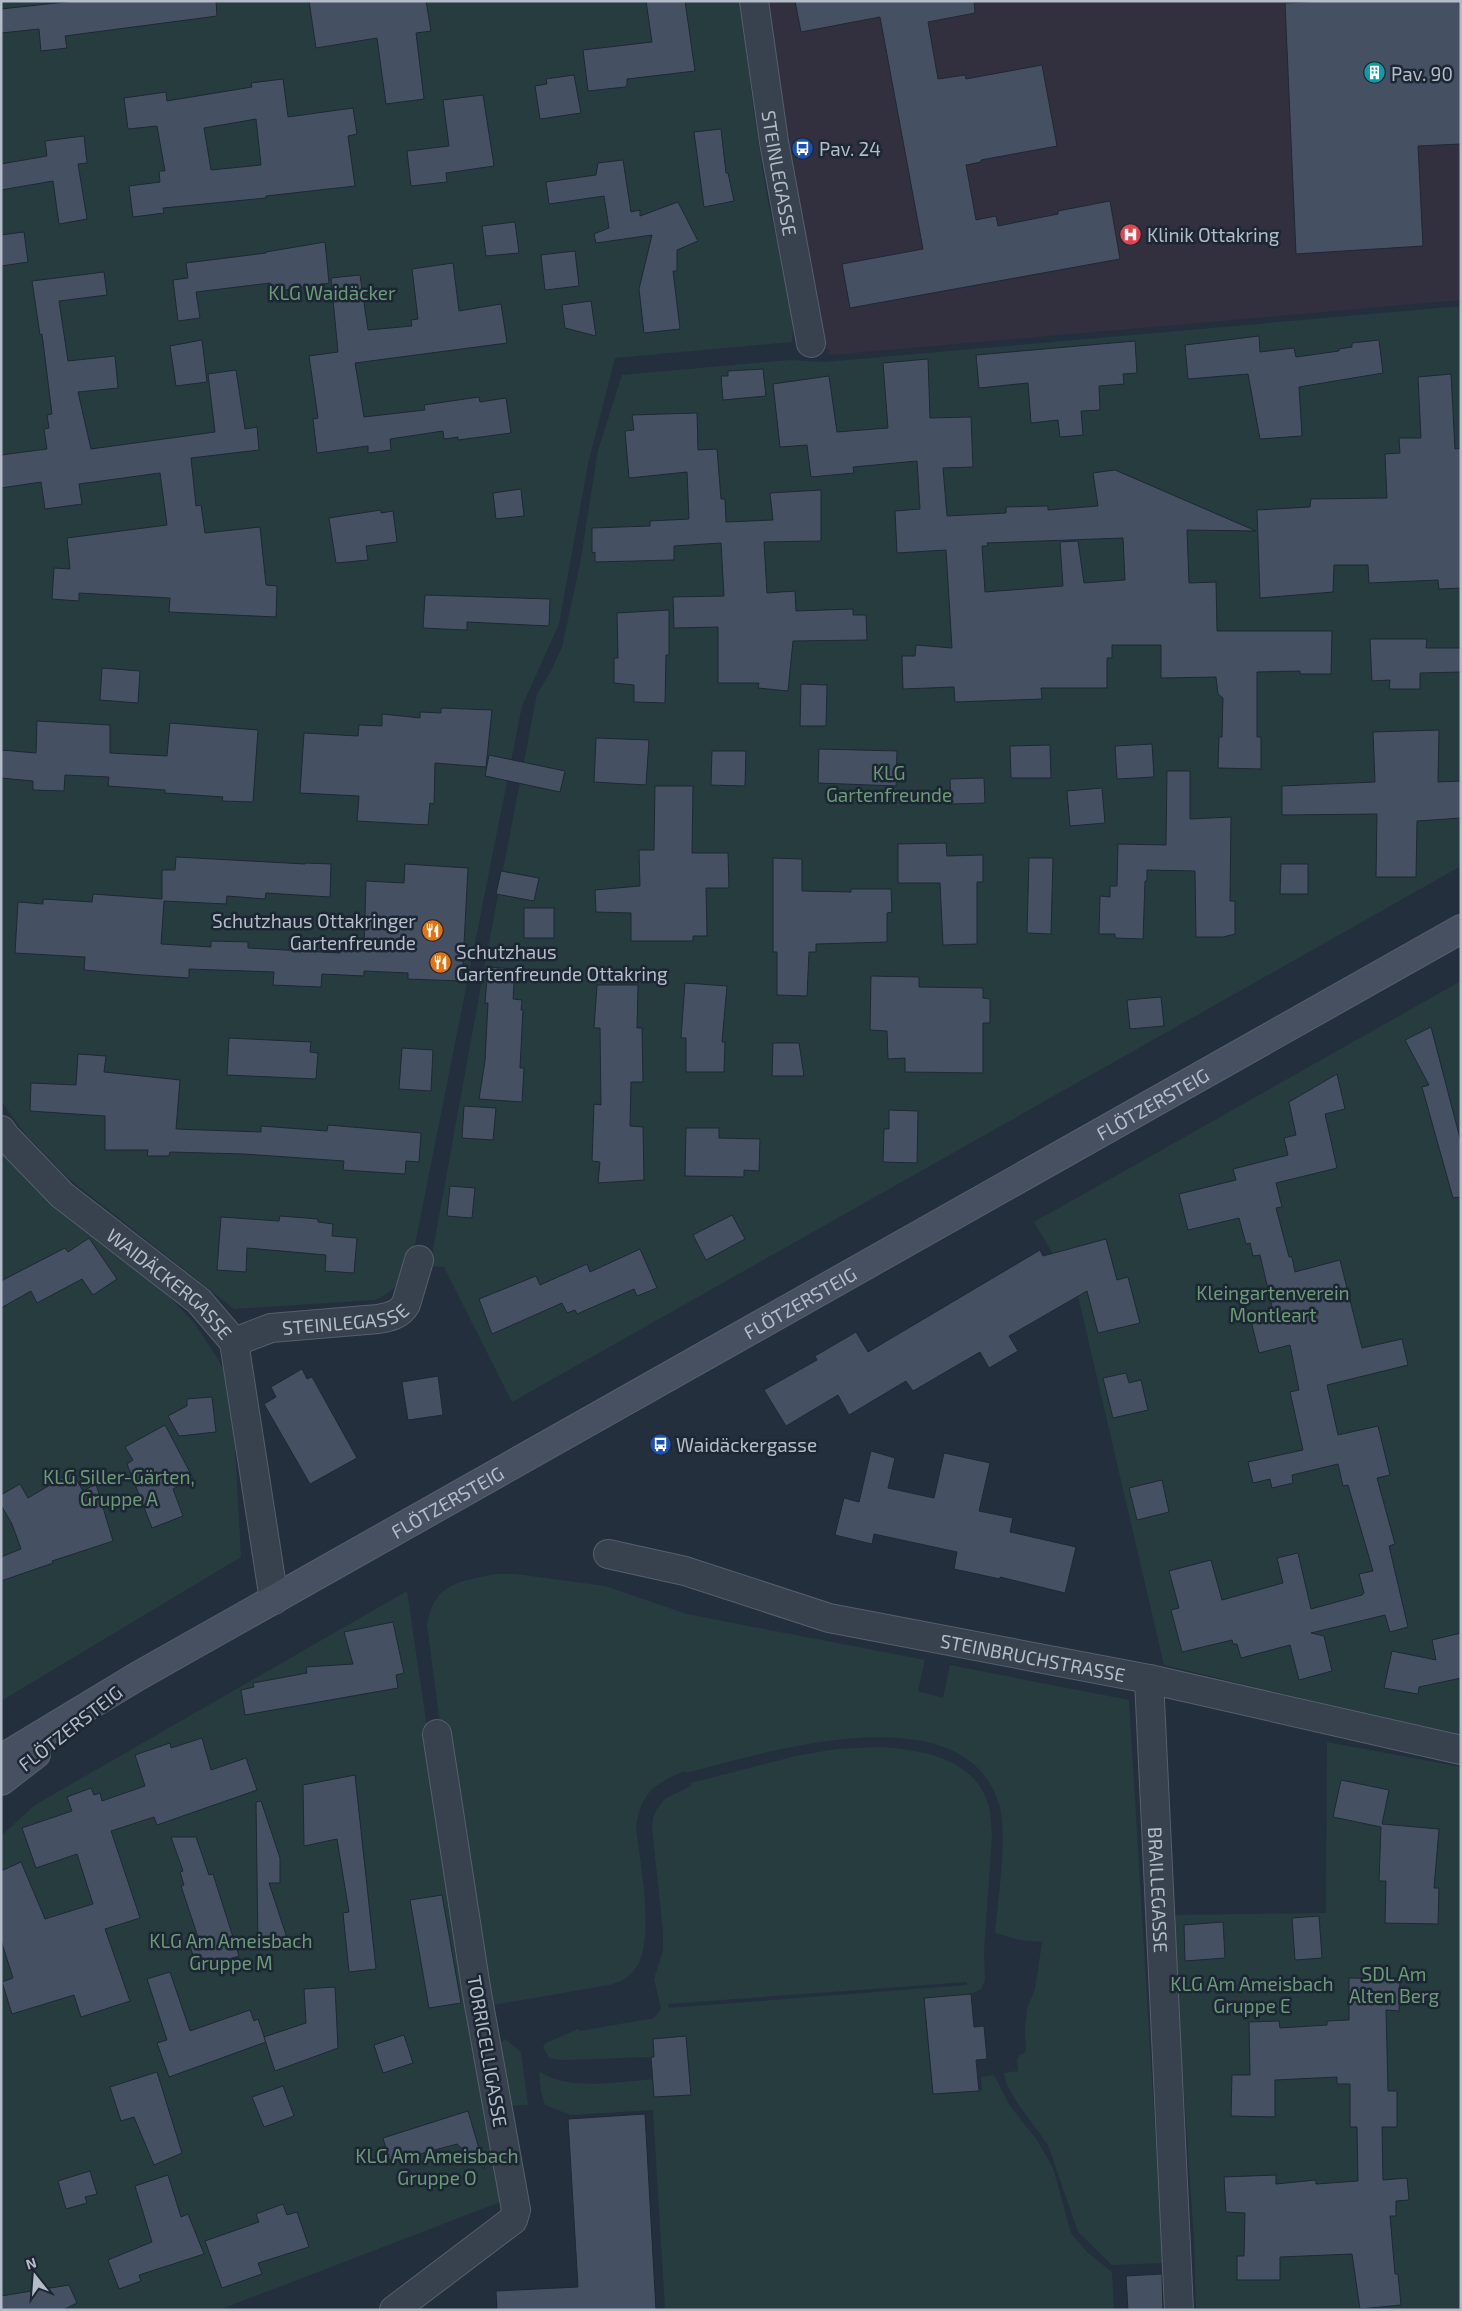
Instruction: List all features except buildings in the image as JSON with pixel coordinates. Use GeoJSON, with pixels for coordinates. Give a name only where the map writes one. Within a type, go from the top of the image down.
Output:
{"type":"FeatureCollection","features":[{"type":"Feature","properties":{"kind":"main road","name":"FLÖTZERSTEIG"},"geometry":{"type":"LineString","coordinates":[[1,1759],[138,1676],[1461,929]]}},
{"type":"Feature","properties":{"kind":"main road","name":"FLÖTZERSTEIG"},"geometry":{"type":"LineString","coordinates":[[1,1781],[138,1676]]}},
{"type":"Feature","properties":{"kind":"street","name":"STEINLEGASSE"},"geometry":{"type":"LineString","coordinates":[[754,1],[774,142],[811,343]]}},
{"type":"Feature","properties":{"kind":"street","name":"WAIDÄCKERGASSE"},"geometry":{"type":"LineString","coordinates":[[1,1130],[62,1195],[198,1302],[234,1342],[274,1600]]}},
{"type":"Feature","properties":{"kind":"street","name":"STEINLEGASSE"},"geometry":{"type":"LineString","coordinates":[[234,1342],[271,1328],[378,1319],[392,1316],[402,1311],[406,1304],[419,1260]]}},
{"type":"Feature","properties":{"kind":"street","name":"STEINBRUCHSTRASSE"},"geometry":{"type":"LineString","coordinates":[[608,1554],[685,1571],[829,1618],[1149,1679],[1461,1750]]}},
{"type":"Feature","properties":{"kind":"street","name":"BRAILLEGASSE"},"geometry":{"type":"LineString","coordinates":[[1149,1679],[1179,2310]]}},
{"type":"Feature","properties":{"kind":"street","name":"TORRICELLIGASSE"},"geometry":{"type":"LineString","coordinates":[[394,2310],[513,2220],[516,2210],[476,1988],[437,1734]]}},
{"type":"Feature","properties":{"kind":"shaded area","name":"Klinik Ottakring"},"geometry":{"type":"Polygon","coordinates":[[[762,1],[1461,1],[1461,300],[829,355],[820,324],[762,1]]]}},
{"type":"Feature","properties":{"kind":"green space","name":"KLG Waidäcker"},"geometry":{"type":"Polygon","coordinates":[[[1,1],[740,1],[755,121],[767,197],[794,315],[792,342],[615,358],[588,464],[559,624],[522,706],[412,1260],[398,1284],[388,1293],[375,1300],[234,1309],[68,1178],[26,1135],[1,1101],[1,1]]]}},
{"type":"Feature","properties":{"kind":"green space","name":"KLG Gartenfreunde"},"geometry":{"type":"Polygon","coordinates":[[[1461,306],[1461,866],[512,1402],[444,1267],[430,1266],[485,963],[537,694],[550,673],[562,647],[580,564],[598,450],[622,375],[790,360],[825,362],[1461,306]]]}},
{"type":"Feature","properties":{"kind":"green space","name":"Kleingartenverein Montleart"},"geometry":{"type":"Polygon","coordinates":[[[1461,981],[1461,1737],[1164,1665],[1078,1296],[1034,1222],[1461,981]]]}},
{"type":"Feature","properties":{"kind":"green space","name":"KLG Siller-Gärten, Gruppe A"},"geometry":{"type":"Polygon","coordinates":[[[1,1145],[164,1291],[195,1324],[216,1356],[224,1370],[233,1412],[241,1557],[1,1701],[1,1145]]]}},
{"type":"Feature","properties":{"kind":"green space"},"geometry":{"type":"Polygon","coordinates":[[[495,1574],[516,1574],[605,1586],[687,1614],[925,1660],[918,1691],[943,1698],[950,1665],[1129,1700],[1163,2263],[1112,2265],[1078,2232],[1048,2145],[1018,2104],[1007,2085],[1004,2073],[1018,2071],[1017,2060],[1019,2055],[1026,2052],[1025,2030],[1027,2009],[1035,1989],[1042,1942],[1020,1940],[995,1933],[1003,1832],[999,1804],[979,1769],[947,1748],[906,1739],[859,1738],[811,1744],[764,1753],[686,1773],[685,1771],[665,1780],[650,1791],[645,1798],[638,1816],[636,1828],[646,1924],[640,1960],[633,1972],[625,1979],[609,1985],[493,2005],[443,1746],[427,1625],[435,1600],[450,1587],[470,1579],[495,1574]]]}},
{"type":"Feature","properties":{"kind":"green space","name":"KLG Am Ameisbach Gruppe M"},"geometry":{"type":"Polygon","coordinates":[[[407,1591],[479,2083],[503,2201],[219,2310],[1,2310],[1,1836],[35,1805],[407,1591]]]}},
{"type":"Feature","properties":{"kind":"green space"},"geometry":{"type":"Polygon","coordinates":[[[1327,1742],[1461,1767],[1461,2310],[1196,2310],[1194,2241],[1172,1915],[1326,1913],[1327,1742]]]}},
{"type":"Feature","properties":{"kind":"green space"},"geometry":{"type":"Polygon","coordinates":[[[881,1747],[929,1754],[958,1766],[971,1776],[981,1788],[989,1807],[992,1834],[984,1952],[985,1980],[981,1989],[971,1994],[924,1998],[933,2094],[982,2090],[981,2077],[994,2075],[1010,2106],[1037,2140],[1053,2168],[1071,2233],[1087,2252],[1112,2272],[1114,2310],[665,2310],[653,2110],[570,2115],[545,2105],[541,2092],[539,2071],[564,2081],[580,2083],[596,2084],[656,2079],[658,2097],[691,2094],[686,2036],[653,2039],[654,2057],[560,2060],[549,2058],[543,2047],[546,2043],[578,2029],[580,2031],[654,2018],[661,2009],[654,1979],[663,1951],[663,1931],[652,1828],[653,1818],[657,1809],[665,1799],[691,1786],[690,1783],[796,1756],[836,1749],[881,1747]],[[967,1982],[668,2004],[669,2008],[967,1985],[967,1982]]]}},
{"type":"Feature","properties":{"kind":"green space"},"geometry":{"type":"Polygon","coordinates":[[[505,2039],[521,2052],[528,2105],[509,2106],[498,2045],[505,2039]]]}},
{"type":"Feature","properties":{"kind":"place","name":"Pav. 90"},"geometry":{"type":"Point","coordinates":[1375,73]}},
{"type":"Feature","properties":{"kind":"place","name":"Pav. 24"},"geometry":{"type":"Point","coordinates":[803,148]}},
{"type":"Feature","properties":{"kind":"place","name":"Klinik Ottakring"},"geometry":{"type":"Point","coordinates":[1131,234]}},
{"type":"Feature","properties":{"kind":"place","name":"Schutzhaus Ottakringer Gartenfreunde"},"geometry":{"type":"Point","coordinates":[432,931]}},
{"type":"Feature","properties":{"kind":"place","name":"Schutzhaus Gartenfreunde Ottakring"},"geometry":{"type":"Point","coordinates":[440,962]}},
{"type":"Feature","properties":{"kind":"place","name":"Waidäckergasse"},"geometry":{"type":"Point","coordinates":[660,1444]}},
{"type":"Feature","properties":{"kind":"park label","name":"SDL Am Alten Berg"},"geometry":{"type":"Point","coordinates":[1394,1984]}},
{"type":"Feature","properties":{"kind":"park label","name":"KLG Am Ameisbach Gruppe E"},"geometry":{"type":"Point","coordinates":[1252,1994]}},
{"type":"Feature","properties":{"kind":"park label","name":"KLG Am Ameisbach Gruppe O"},"geometry":{"type":"Point","coordinates":[437,2166]}}]}
